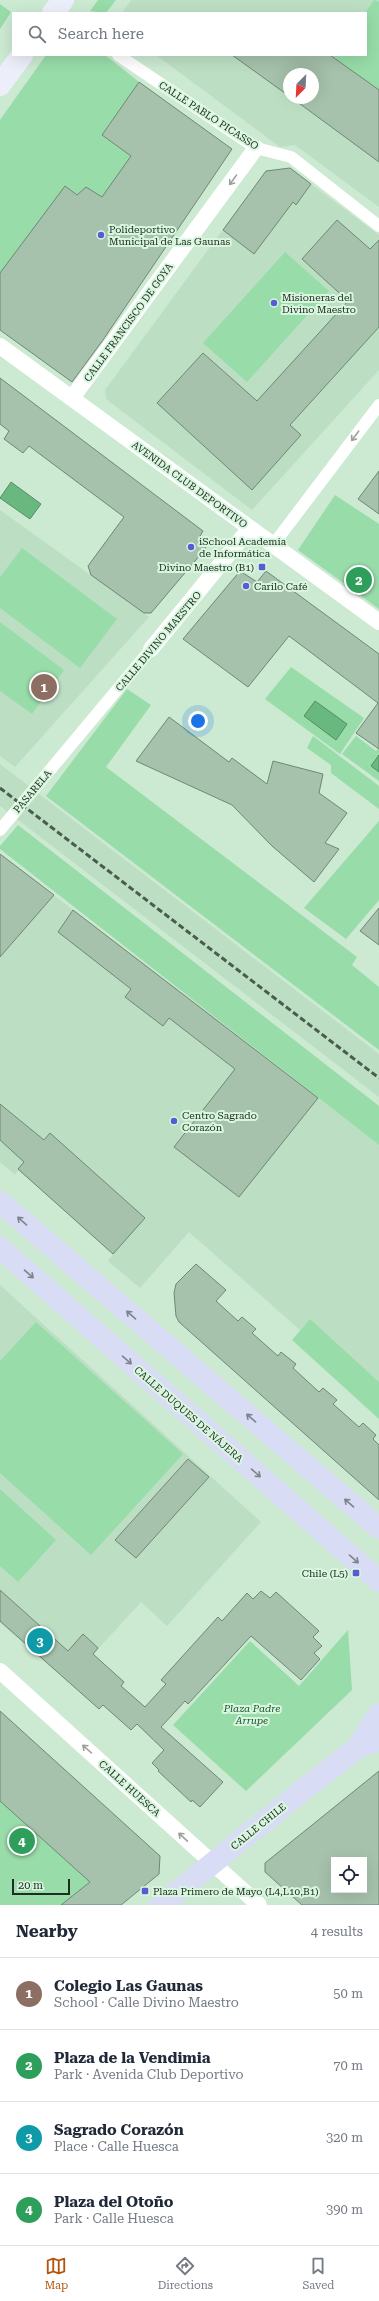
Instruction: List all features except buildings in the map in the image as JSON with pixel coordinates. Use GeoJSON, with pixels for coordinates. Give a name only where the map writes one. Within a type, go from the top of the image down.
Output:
{"type":"FeatureCollection","features":[{"type":"Feature","properties":{"kind":"main road"},"geometry":{"type":"LineString","coordinates":[[0,85],[21,56]]}},
{"type":"Feature","properties":{"kind":"main road"},"geometry":{"type":"LineString","coordinates":[[0,1202],[379,1528]]}},
{"type":"Feature","properties":{"kind":"main road","name":"CALLE DUQUES DE NÁJERA"},"geometry":{"type":"LineString","coordinates":[[0,1248],[379,1581]]}},
{"type":"Feature","properties":{"kind":"main road","name":"CALLE CHILE"},"geometry":{"type":"LineString","coordinates":[[356,1749],[379,1714]]}},
{"type":"Feature","properties":{"kind":"main road","name":"CALLE CHILE"},"geometry":{"type":"LineString","coordinates":[[161,1905],[356,1749],[379,1739]]}},
{"type":"Feature","properties":{"kind":"street","name":"CALLE PABLO PICASSO"},"geometry":{"type":"LineString","coordinates":[[119,56],[256,148],[291,157],[379,226]]}},
{"type":"Feature","properties":{"kind":"street","name":"CALLE FRANCISCO DE GOYA"},"geometry":{"type":"LineString","coordinates":[[72,398],[256,148]]}},
{"type":"Feature","properties":{"kind":"street","name":"AVENIDA CLUB DEPORTIVO"},"geometry":{"type":"LineString","coordinates":[[0,346],[379,622]]}},
{"type":"Feature","properties":{"kind":"street"},"geometry":{"type":"LineString","coordinates":[[273,545],[379,405]]}},
{"type":"Feature","properties":{"kind":"street","name":"CALLE DIVINO MAESTRO"},"geometry":{"type":"LineString","coordinates":[[65,753],[250,528]]}},
{"type":"Feature","properties":{"kind":"street","name":"PASARELA"},"geometry":{"type":"LineString","coordinates":[[0,830],[65,753]]}},
{"type":"Feature","properties":{"kind":"street","name":"CALLE HUESCA"},"geometry":{"type":"LineString","coordinates":[[0,1671],[259,1905]]}},
{"type":"Feature","properties":{"kind":"shaded area"},"geometry":{"type":"Polygon","coordinates":[[[131,0],[379,0],[379,207],[295,145],[280,147],[157,56],[367,56],[367,12],[123,12],[131,0]]]}},
{"type":"Feature","properties":{"kind":"shaded area","name":"Misioneras del Divino Maestro"},"geometry":{"type":"Polygon","coordinates":[[[290,168],[379,235],[379,370],[252,510],[106,399],[105,390],[266,171],[290,168]]]}},
{"type":"Feature","properties":{"kind":"shaded area"},"geometry":{"type":"Polygon","coordinates":[[[11,482],[41,504],[30,519],[0,498],[11,482]]]}},
{"type":"Feature","properties":{"kind":"shaded area"},"geometry":{"type":"Polygon","coordinates":[[[0,510],[149,617],[15,767],[0,756],[0,510]]]}},
{"type":"Feature","properties":{"kind":"shaded area"},"geometry":{"type":"Polygon","coordinates":[[[315,701],[347,724],[336,740],[304,716],[315,701]]]}},
{"type":"Feature","properties":{"kind":"shaded area"},"geometry":{"type":"Polygon","coordinates":[[[379,755],[379,772],[371,766],[379,755]]]}},
{"type":"Feature","properties":{"kind":"shaded area"},"geometry":{"type":"Polygon","coordinates":[[[0,764],[379,1054],[379,1097],[0,806],[0,764]]]}},
{"type":"Feature","properties":{"kind":"shaded area","name":"Centro Sagrado Corazón"},"geometry":{"type":"Polygon","coordinates":[[[0,857],[3,857],[251,1044],[379,1145],[379,1382],[310,1320],[300,1330],[189,1232],[140,1288],[108,1261],[113,1254],[18,1170],[15,1175],[0,1162],[0,857]]]}},
{"type":"Feature","properties":{"kind":"shaded area"},"geometry":{"type":"Polygon","coordinates":[[[0,1285],[261,1522],[167,1626],[141,1602],[68,1682],[0,1623],[0,1285]]]}},
{"type":"Feature","properties":{"kind":"green space"},"geometry":{"type":"Polygon","coordinates":[[[98,0],[116,0],[107,12],[90,11],[98,0]]]}},
{"type":"Feature","properties":{"kind":"green space"},"geometry":{"type":"Polygon","coordinates":[[[374,0],[379,2],[379,90],[333,57],[367,56],[367,12],[366,12],[374,0]]]}},
{"type":"Feature","properties":{"kind":"green space"},"geometry":{"type":"Polygon","coordinates":[[[0,4],[11,12],[0,29],[0,4]]]}},
{"type":"Feature","properties":{"kind":"green space"},"geometry":{"type":"Polygon","coordinates":[[[45,56],[106,56],[139,82],[102,135],[131,156],[102,197],[86,187],[77,195],[65,187],[0,273],[0,120],[45,56]]]}},
{"type":"Feature","properties":{"kind":"green space"},"geometry":{"type":"Polygon","coordinates":[[[285,252],[329,291],[247,382],[203,343],[285,252]]]}},
{"type":"Feature","properties":{"kind":"green space"},"geometry":{"type":"Polygon","coordinates":[[[335,495],[379,524],[379,609],[298,550],[335,495]]]}},
{"type":"Feature","properties":{"kind":"green space"},"geometry":{"type":"Polygon","coordinates":[[[22,548],[117,619],[80,668],[0,608],[0,577],[22,548]]]}},
{"type":"Feature","properties":{"kind":"green space"},"geometry":{"type":"Polygon","coordinates":[[[0,622],[64,670],[32,714],[0,691],[0,622]]]}},
{"type":"Feature","properties":{"kind":"green space"},"geometry":{"type":"Polygon","coordinates":[[[291,667],[364,718],[340,754],[265,699],[291,667]]]}},
{"type":"Feature","properties":{"kind":"green space"},"geometry":{"type":"Polygon","coordinates":[[[127,689],[151,705],[106,767],[357,957],[352,965],[379,987],[379,1050],[46,796],[127,689]]]}},
{"type":"Feature","properties":{"kind":"green space"},"geometry":{"type":"Polygon","coordinates":[[[313,736],[379,786],[379,809],[331,773],[331,765],[307,748],[313,736]]]}},
{"type":"Feature","properties":{"kind":"green space"},"geometry":{"type":"Polygon","coordinates":[[[356,736],[376,751],[379,747],[379,781],[342,754],[356,736]]]}},
{"type":"Feature","properties":{"kind":"green space"},"geometry":{"type":"Polygon","coordinates":[[[379,821],[379,900],[346,939],[304,908],[379,821]]]}},
{"type":"Feature","properties":{"kind":"green space"},"geometry":{"type":"Polygon","coordinates":[[[18,825],[379,1106],[379,1145],[0,849],[0,846],[18,825]]]}},
{"type":"Feature","properties":{"kind":"green space"},"geometry":{"type":"Polygon","coordinates":[[[310,1319],[379,1382],[379,1419],[292,1340],[310,1319]]]}},
{"type":"Feature","properties":{"kind":"green space"},"geometry":{"type":"Polygon","coordinates":[[[36,1322],[183,1454],[91,1555],[0,1473],[0,1361],[36,1322]]]}},
{"type":"Feature","properties":{"kind":"green space"},"geometry":{"type":"Polygon","coordinates":[[[0,1489],[56,1540],[18,1582],[0,1566],[0,1489]]]}},
{"type":"Feature","properties":{"kind":"green space","name":"Plaza Padre Arrupe"},"geometry":{"type":"Polygon","coordinates":[[[348,1630],[352,1690],[246,1791],[173,1725],[250,1641],[299,1686],[348,1630]]]}},
{"type":"Feature","properties":{"kind":"green space"},"geometry":{"type":"Polygon","coordinates":[[[0,1801],[90,1882],[61,1905],[0,1905],[0,1801]]]}},
{"type":"Feature","properties":{"kind":"railway"},"geometry":{"type":"LineString","coordinates":[[0,788],[379,1078]]}},
{"type":"Feature","properties":{"kind":"place","name":"Polideportivo Municipal de Las Gaunas"},"geometry":{"type":"Point","coordinates":[101,235]}},
{"type":"Feature","properties":{"kind":"place","name":"Misioneras del Divino Maestro"},"geometry":{"type":"Point","coordinates":[274,303]}},
{"type":"Feature","properties":{"kind":"place","name":"iSchool Academia de Informática"},"geometry":{"type":"Point","coordinates":[191,547]}},
{"type":"Feature","properties":{"kind":"place","name":"Divino Maestro (B1)"},"geometry":{"type":"Point","coordinates":[262,567]}},
{"type":"Feature","properties":{"kind":"place","name":"Plaza de la Vendimia"},"geometry":{"type":"Point","coordinates":[359,580]}},
{"type":"Feature","properties":{"kind":"place","name":"Carilo Café"},"geometry":{"type":"Point","coordinates":[246,586]}},
{"type":"Feature","properties":{"kind":"place","name":"Colegio Las Gaunas"},"geometry":{"type":"Point","coordinates":[44,687]}},
{"type":"Feature","properties":{"kind":"place","name":"Centro Sagrado Corazón"},"geometry":{"type":"Point","coordinates":[174,1121]}},
{"type":"Feature","properties":{"kind":"place","name":"Chile (L5)"},"geometry":{"type":"Point","coordinates":[356,1573]}},
{"type":"Feature","properties":{"kind":"place","name":"Sagrado Corazón"},"geometry":{"type":"Point","coordinates":[40,1641]}},
{"type":"Feature","properties":{"kind":"place","name":"Plaza del Otoño"},"geometry":{"type":"Point","coordinates":[22,1841]}},
{"type":"Feature","properties":{"kind":"place","name":"Plaza Primero de Mayo (L4,L10,B1)"},"geometry":{"type":"Point","coordinates":[145,1891]}}]}
